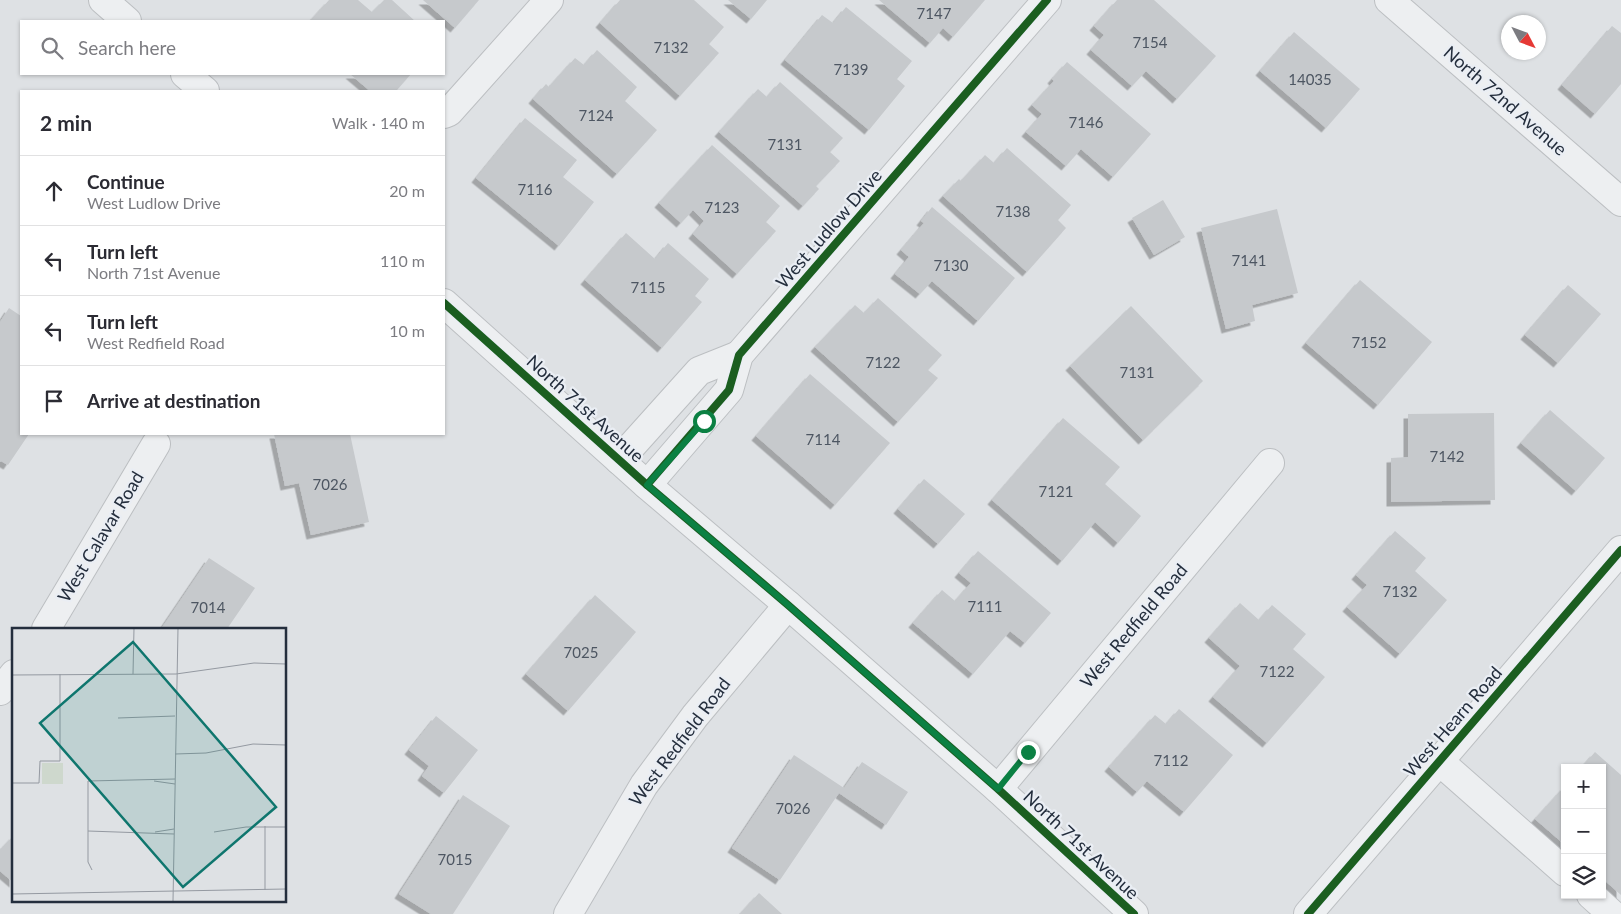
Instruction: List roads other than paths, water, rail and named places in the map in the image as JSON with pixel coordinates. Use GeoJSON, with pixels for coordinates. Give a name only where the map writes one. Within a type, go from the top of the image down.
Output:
{"type":"FeatureCollection","features":[{"type":"Feature","properties":{"kind":"street"},"geometry":{"type":"LineString","coordinates":[[103,0],[125,20]]}},
{"type":"Feature","properties":{"kind":"street"},"geometry":{"type":"LineString","coordinates":[[446,120],[549,0]]}},
{"type":"Feature","properties":{"kind":"street","name":"West Ludlow Drive"},"geometry":{"type":"LineString","coordinates":[[647,485],[729,390],[739,355],[1047,0]]}},
{"type":"Feature","properties":{"kind":"street","name":"North 72nd Avenue"},"geometry":{"type":"LineString","coordinates":[[1389,0],[1621,202]]}},
{"type":"Feature","properties":{"kind":"street"},"geometry":{"type":"LineString","coordinates":[[186,75],[204,90]]}},
{"type":"Feature","properties":{"kind":"street","name":"North 71st Avenue"},"geometry":{"type":"LineString","coordinates":[[445,304],[647,485],[788,605],[998,789],[1134,914]]}},
{"type":"Feature","properties":{"kind":"street","name":"West Ludlow Drive"},"geometry":{"type":"LineString","coordinates":[[619,460],[699,371],[739,355]]}},
{"type":"Feature","properties":{"kind":"street"},"geometry":{"type":"LineString","coordinates":[[675,397],[704,421]]}},
{"type":"Feature","properties":{"kind":"street","name":"West Calavar Road"},"geometry":{"type":"LineString","coordinates":[[47,628],[156,444]]}},
{"type":"Feature","properties":{"kind":"street","name":"West Redfield Road"},"geometry":{"type":"LineString","coordinates":[[998,789],[1270,463]]}},
{"type":"Feature","properties":{"kind":"street","name":"West Hearn Road"},"geometry":{"type":"LineString","coordinates":[[1308,914],[1621,550]]}},
{"type":"Feature","properties":{"kind":"street","name":"West Redfield Road"},"geometry":{"type":"LineString","coordinates":[[568,914],[644,785],[695,716],[788,605]]}},
{"type":"Feature","properties":{"kind":"street"},"geometry":{"type":"LineString","coordinates":[[0,691],[12,676]]}},
{"type":"Feature","properties":{"kind":"street"},"geometry":{"type":"LineString","coordinates":[[1439,761],[1561,868]]}},
{"type":"Feature","properties":{"kind":"street"},"geometry":{"type":"LineString","coordinates":[[1595,899],[1612,914]]}}]}
